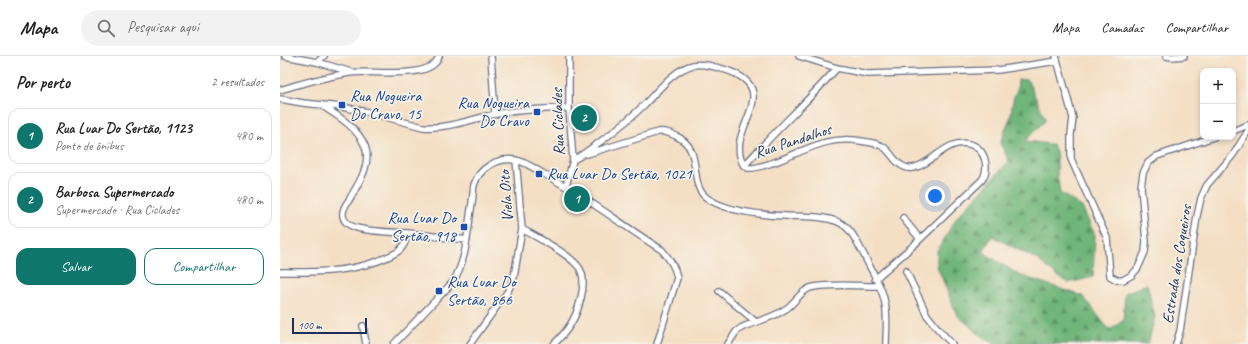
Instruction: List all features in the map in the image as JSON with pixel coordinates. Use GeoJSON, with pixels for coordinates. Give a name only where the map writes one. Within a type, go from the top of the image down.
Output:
{"type":"FeatureCollection","features":[{"type":"Feature","properties":{"kind":"street"},"geometry":{"type":"LineString","coordinates":[[285,56],[317,62],[351,72]]}},
{"type":"Feature","properties":{"kind":"street"},"geometry":{"type":"LineString","coordinates":[[317,62],[324,56]]}},
{"type":"Feature","properties":{"kind":"street"},"geometry":{"type":"LineString","coordinates":[[280,90],[351,72],[408,72],[420,70],[435,63],[439,56]]}},
{"type":"Feature","properties":{"kind":"street"},"geometry":{"type":"LineString","coordinates":[[491,56],[495,114]]}},
{"type":"Feature","properties":{"kind":"street","name":"Rua Ciclades"},"geometry":{"type":"LineString","coordinates":[[566,186],[573,160],[569,108],[569,56]]}},
{"type":"Feature","properties":{"kind":"street"},"geometry":{"type":"LineString","coordinates":[[799,56],[837,68],[868,74],[998,70],[1057,58],[1073,118],[1071,134],[1071,159],[1107,238],[1110,276],[1117,280],[1123,280],[1132,275],[1138,268],[1145,252],[1146,241],[1140,187],[1143,173],[1148,163],[1157,156],[1205,140]]}},
{"type":"Feature","properties":{"kind":"street"},"geometry":{"type":"LineString","coordinates":[[1166,56],[1184,56]]}},
{"type":"Feature","properties":{"kind":"street","name":"Rua Pandalhos"},"geometry":{"type":"LineString","coordinates":[[573,160],[583,155],[627,121],[674,76],[689,66],[702,64],[736,74],[745,80],[751,90],[754,102],[739,146],[740,158],[744,166],[750,168],[762,166],[827,141],[846,139],[880,145],[888,150],[901,165],[912,169],[952,146],[966,143],[973,145],[980,150],[986,167],[985,176],[974,189],[875,279]]}},
{"type":"Feature","properties":{"kind":"street"},"geometry":{"type":"LineString","coordinates":[[744,166],[814,94],[837,68]]}},
{"type":"Feature","properties":{"kind":"street"},"geometry":{"type":"LineString","coordinates":[[280,99],[342,107],[423,127],[439,128],[495,114],[526,109],[569,108]]}},
{"type":"Feature","properties":{"kind":"street"},"geometry":{"type":"LineString","coordinates":[[321,105],[353,128],[361,138],[365,147],[367,157],[366,168],[342,214],[347,223],[353,227],[363,229],[467,240]]}},
{"type":"Feature","properties":{"kind":"street"},"geometry":{"type":"LineString","coordinates":[[1236,130],[1248,125]]}},
{"type":"Feature","properties":{"kind":"street","name":"Estrada dos Coqueiros"},"geometry":{"type":"LineString","coordinates":[[1176,344],[1180,331],[1191,253],[1201,198],[1207,185],[1234,154],[1248,131]]}},
{"type":"Feature","properties":{"kind":"street"},"geometry":{"type":"LineString","coordinates":[[583,155],[658,132],[671,134],[681,138],[689,146],[692,152],[699,185],[705,197],[717,203],[746,212],[812,217],[844,225],[858,244],[879,286],[886,304],[886,344]]}},
{"type":"Feature","properties":{"kind":"street"},"geometry":{"type":"LineString","coordinates":[[394,344],[452,282],[459,271],[465,256],[475,184],[481,172],[488,166],[507,159],[516,160],[566,186],[662,250],[671,260],[675,268],[677,278],[657,344]]}},
{"type":"Feature","properties":{"kind":"street","name":"Viela Oito"},"geometry":{"type":"LineString","coordinates":[[470,344],[508,291],[514,277],[522,230],[516,160]]}},
{"type":"Feature","properties":{"kind":"street"},"geometry":{"type":"LineString","coordinates":[[903,218],[920,239]]}},
{"type":"Feature","properties":{"kind":"street"},"geometry":{"type":"LineString","coordinates":[[522,230],[554,248],[574,262],[582,274],[581,294],[575,316],[567,330],[554,344]]}},
{"type":"Feature","properties":{"kind":"street"},"geometry":{"type":"LineString","coordinates":[[280,272],[346,270],[362,266],[394,254],[404,245],[408,233]]}},
{"type":"Feature","properties":{"kind":"street"},"geometry":{"type":"LineString","coordinates":[[906,270],[927,315],[938,330],[952,344]]}},
{"type":"Feature","properties":{"kind":"street"},"geometry":{"type":"LineString","coordinates":[[728,344],[736,332],[741,328],[787,309],[804,291],[810,288],[821,286],[879,286]]}},
{"type":"Feature","properties":{"kind":"street"},"geometry":{"type":"LineString","coordinates":[[719,291],[756,322]]}},
{"type":"Feature","properties":{"kind":"street"},"geometry":{"type":"LineString","coordinates":[[363,326],[366,344]]}},
{"type":"Feature","properties":{"kind":"green space"},"geometry":{"type":"Polygon","coordinates":[[[1027,79],[1046,120],[1025,141],[1052,144],[1056,151],[1060,193],[1082,207],[1095,235],[1093,277],[1068,283],[1038,260],[992,236],[983,252],[1019,275],[1083,296],[1109,330],[1123,321],[1125,293],[1147,284],[1155,317],[1148,344],[995,344],[981,336],[957,315],[937,266],[937,251],[957,217],[1009,161],[1000,143],[1010,118],[1018,80],[1027,79]]]}},
{"type":"Feature","properties":{"kind":"place","name":"Rua Nogueira Do Cravo, 15"},"geometry":{"type":"Point","coordinates":[342,105]}},
{"type":"Feature","properties":{"kind":"place","name":"Rua Nogueira Do Cravo"},"geometry":{"type":"Point","coordinates":[537,112]}},
{"type":"Feature","properties":{"kind":"place","name":"Barbosa Supermercado"},"geometry":{"type":"Point","coordinates":[584,118]}},
{"type":"Feature","properties":{"kind":"place","name":"Rua Luar Do Sertão, 1021"},"geometry":{"type":"Point","coordinates":[539,174]}},
{"type":"Feature","properties":{"kind":"place","name":"Rua Luar Do Sertão, 1123"},"geometry":{"type":"Point","coordinates":[577,199]}},
{"type":"Feature","properties":{"kind":"place","name":"Rua Luar Do Sertão, 918"},"geometry":{"type":"Point","coordinates":[464,227]}},
{"type":"Feature","properties":{"kind":"place","name":"Rua Luar Do Sertão, 866"},"geometry":{"type":"Point","coordinates":[439,291]}}]}
